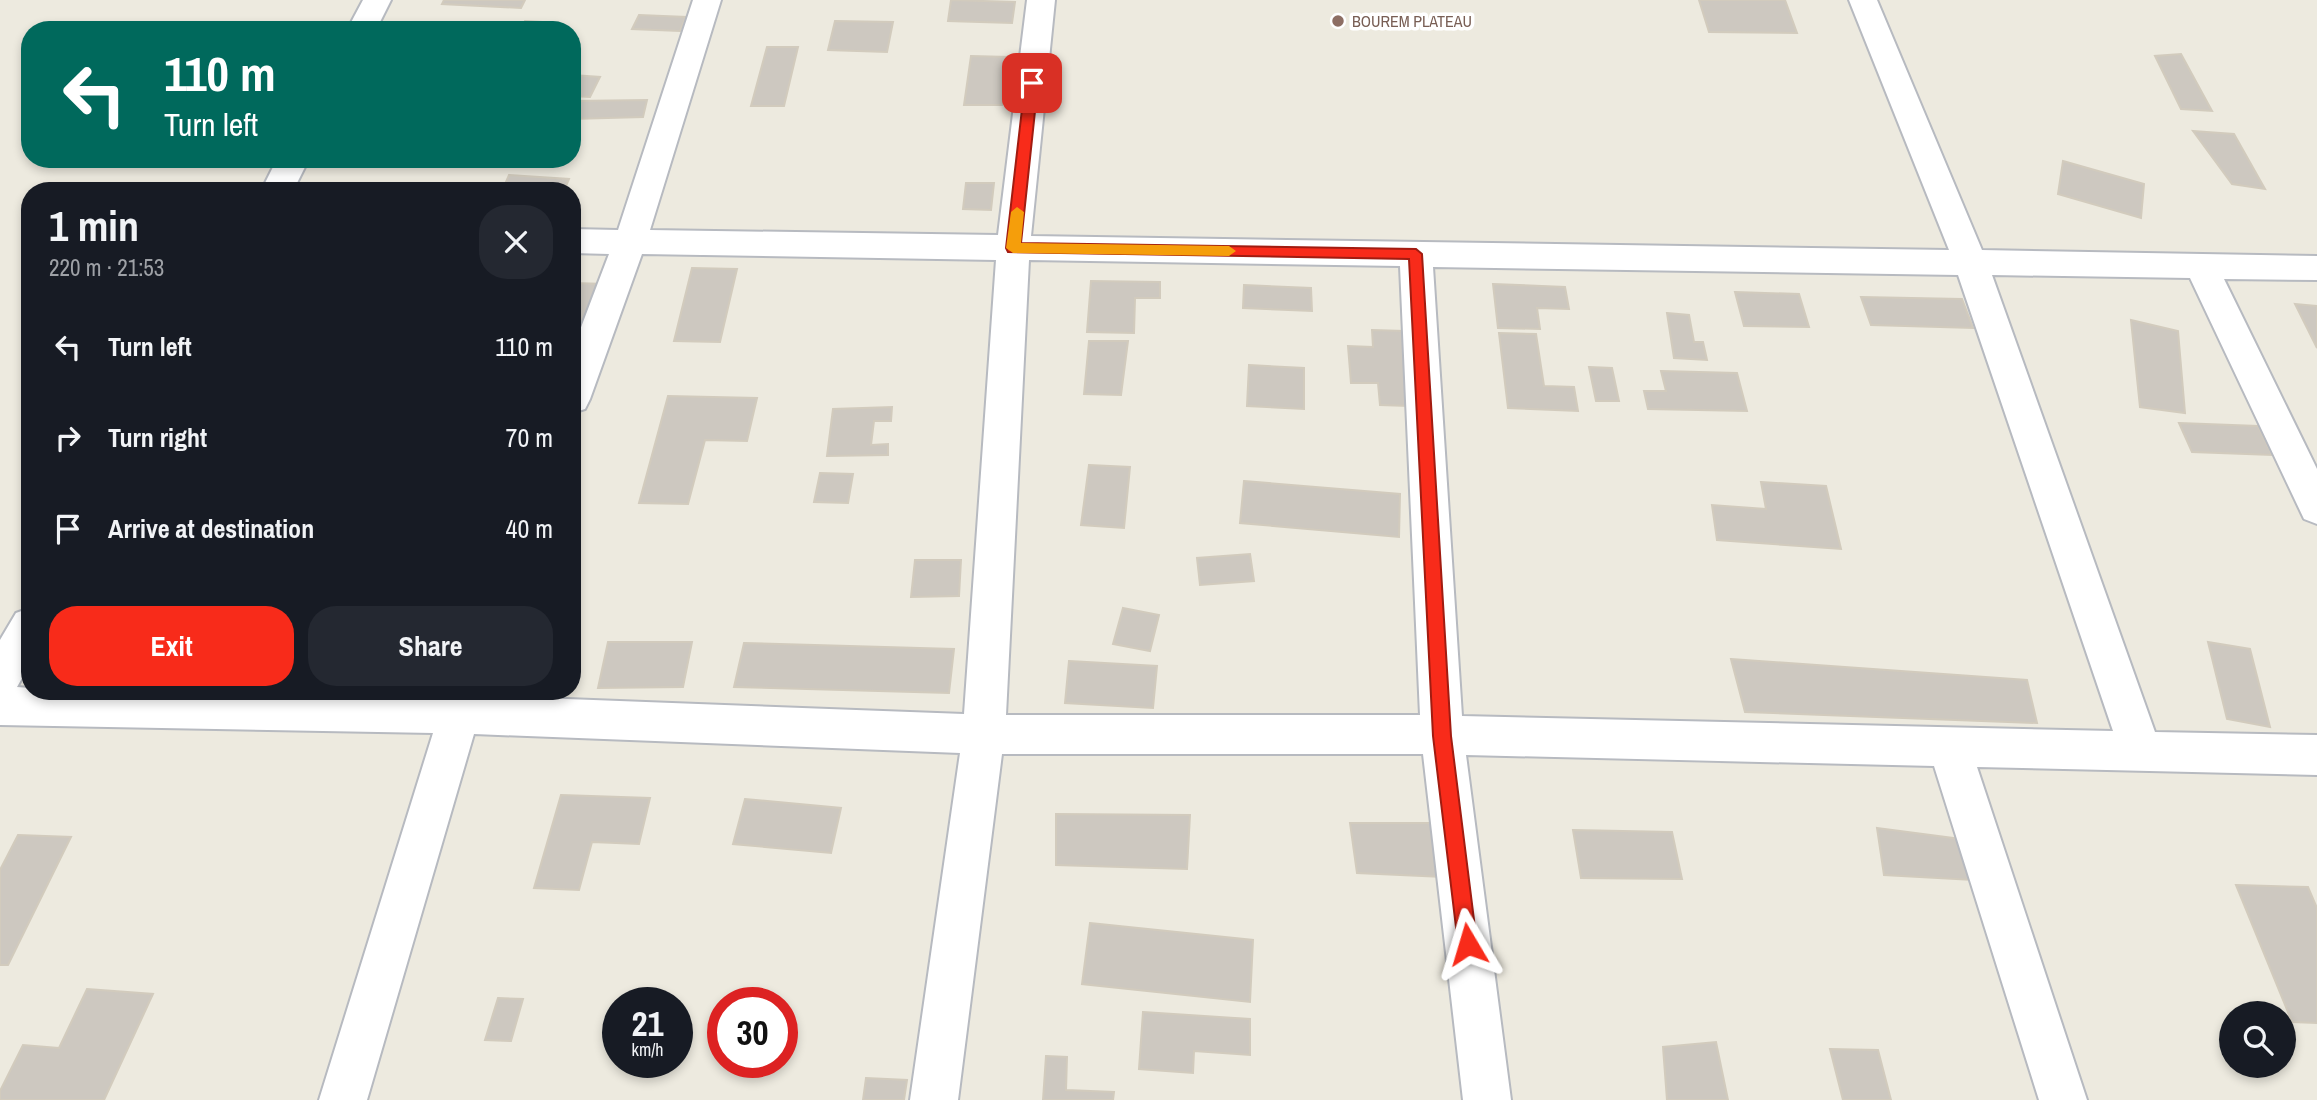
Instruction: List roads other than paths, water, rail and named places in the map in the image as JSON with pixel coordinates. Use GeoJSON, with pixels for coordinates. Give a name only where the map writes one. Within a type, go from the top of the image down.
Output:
{"type":"FeatureCollection","features":[{"type":"Feature","properties":{"kind":"street"},"geometry":{"type":"LineString","coordinates":[[366,21],[377,0]]}},
{"type":"Feature","properties":{"kind":"street"},"geometry":{"type":"LineString","coordinates":[[581,375],[630,242],[707,0]]}},
{"type":"Feature","properties":{"kind":"street"},"geometry":{"type":"LineString","coordinates":[[934,1100],[984,734],[1013,248],[1041,0]]}},
{"type":"Feature","properties":{"kind":"street"},"geometry":{"type":"LineString","coordinates":[[1863,0],[1971,263],[2141,751]]}},
{"type":"Feature","properties":{"kind":"street"},"geometry":{"type":"LineString","coordinates":[[581,241],[2317,268]]}},
{"type":"Feature","properties":{"kind":"street"},"geometry":{"type":"LineString","coordinates":[[1416,254],[1442,736],[1487,1100]]}},
{"type":"Feature","properties":{"kind":"street"},"geometry":{"type":"LineString","coordinates":[[2201,266],[2317,508]]}},
{"type":"Feature","properties":{"kind":"street"},"geometry":{"type":"LineString","coordinates":[[0,678],[21,642]]}},
{"type":"Feature","properties":{"kind":"street"},"geometry":{"type":"LineString","coordinates":[[343,1100],[462,703]]}},
{"type":"Feature","properties":{"kind":"street"},"geometry":{"type":"LineString","coordinates":[[0,706],[462,703],[984,734],[1442,736],[2317,755]]}},
{"type":"Feature","properties":{"kind":"street"},"geometry":{"type":"LineString","coordinates":[[1949,747],[2063,1100]]}},
{"type":"Feature","properties":{"kind":"place","name":"BOUREM PLATEAU"},"geometry":{"type":"Point","coordinates":[1338,21]}}]}
